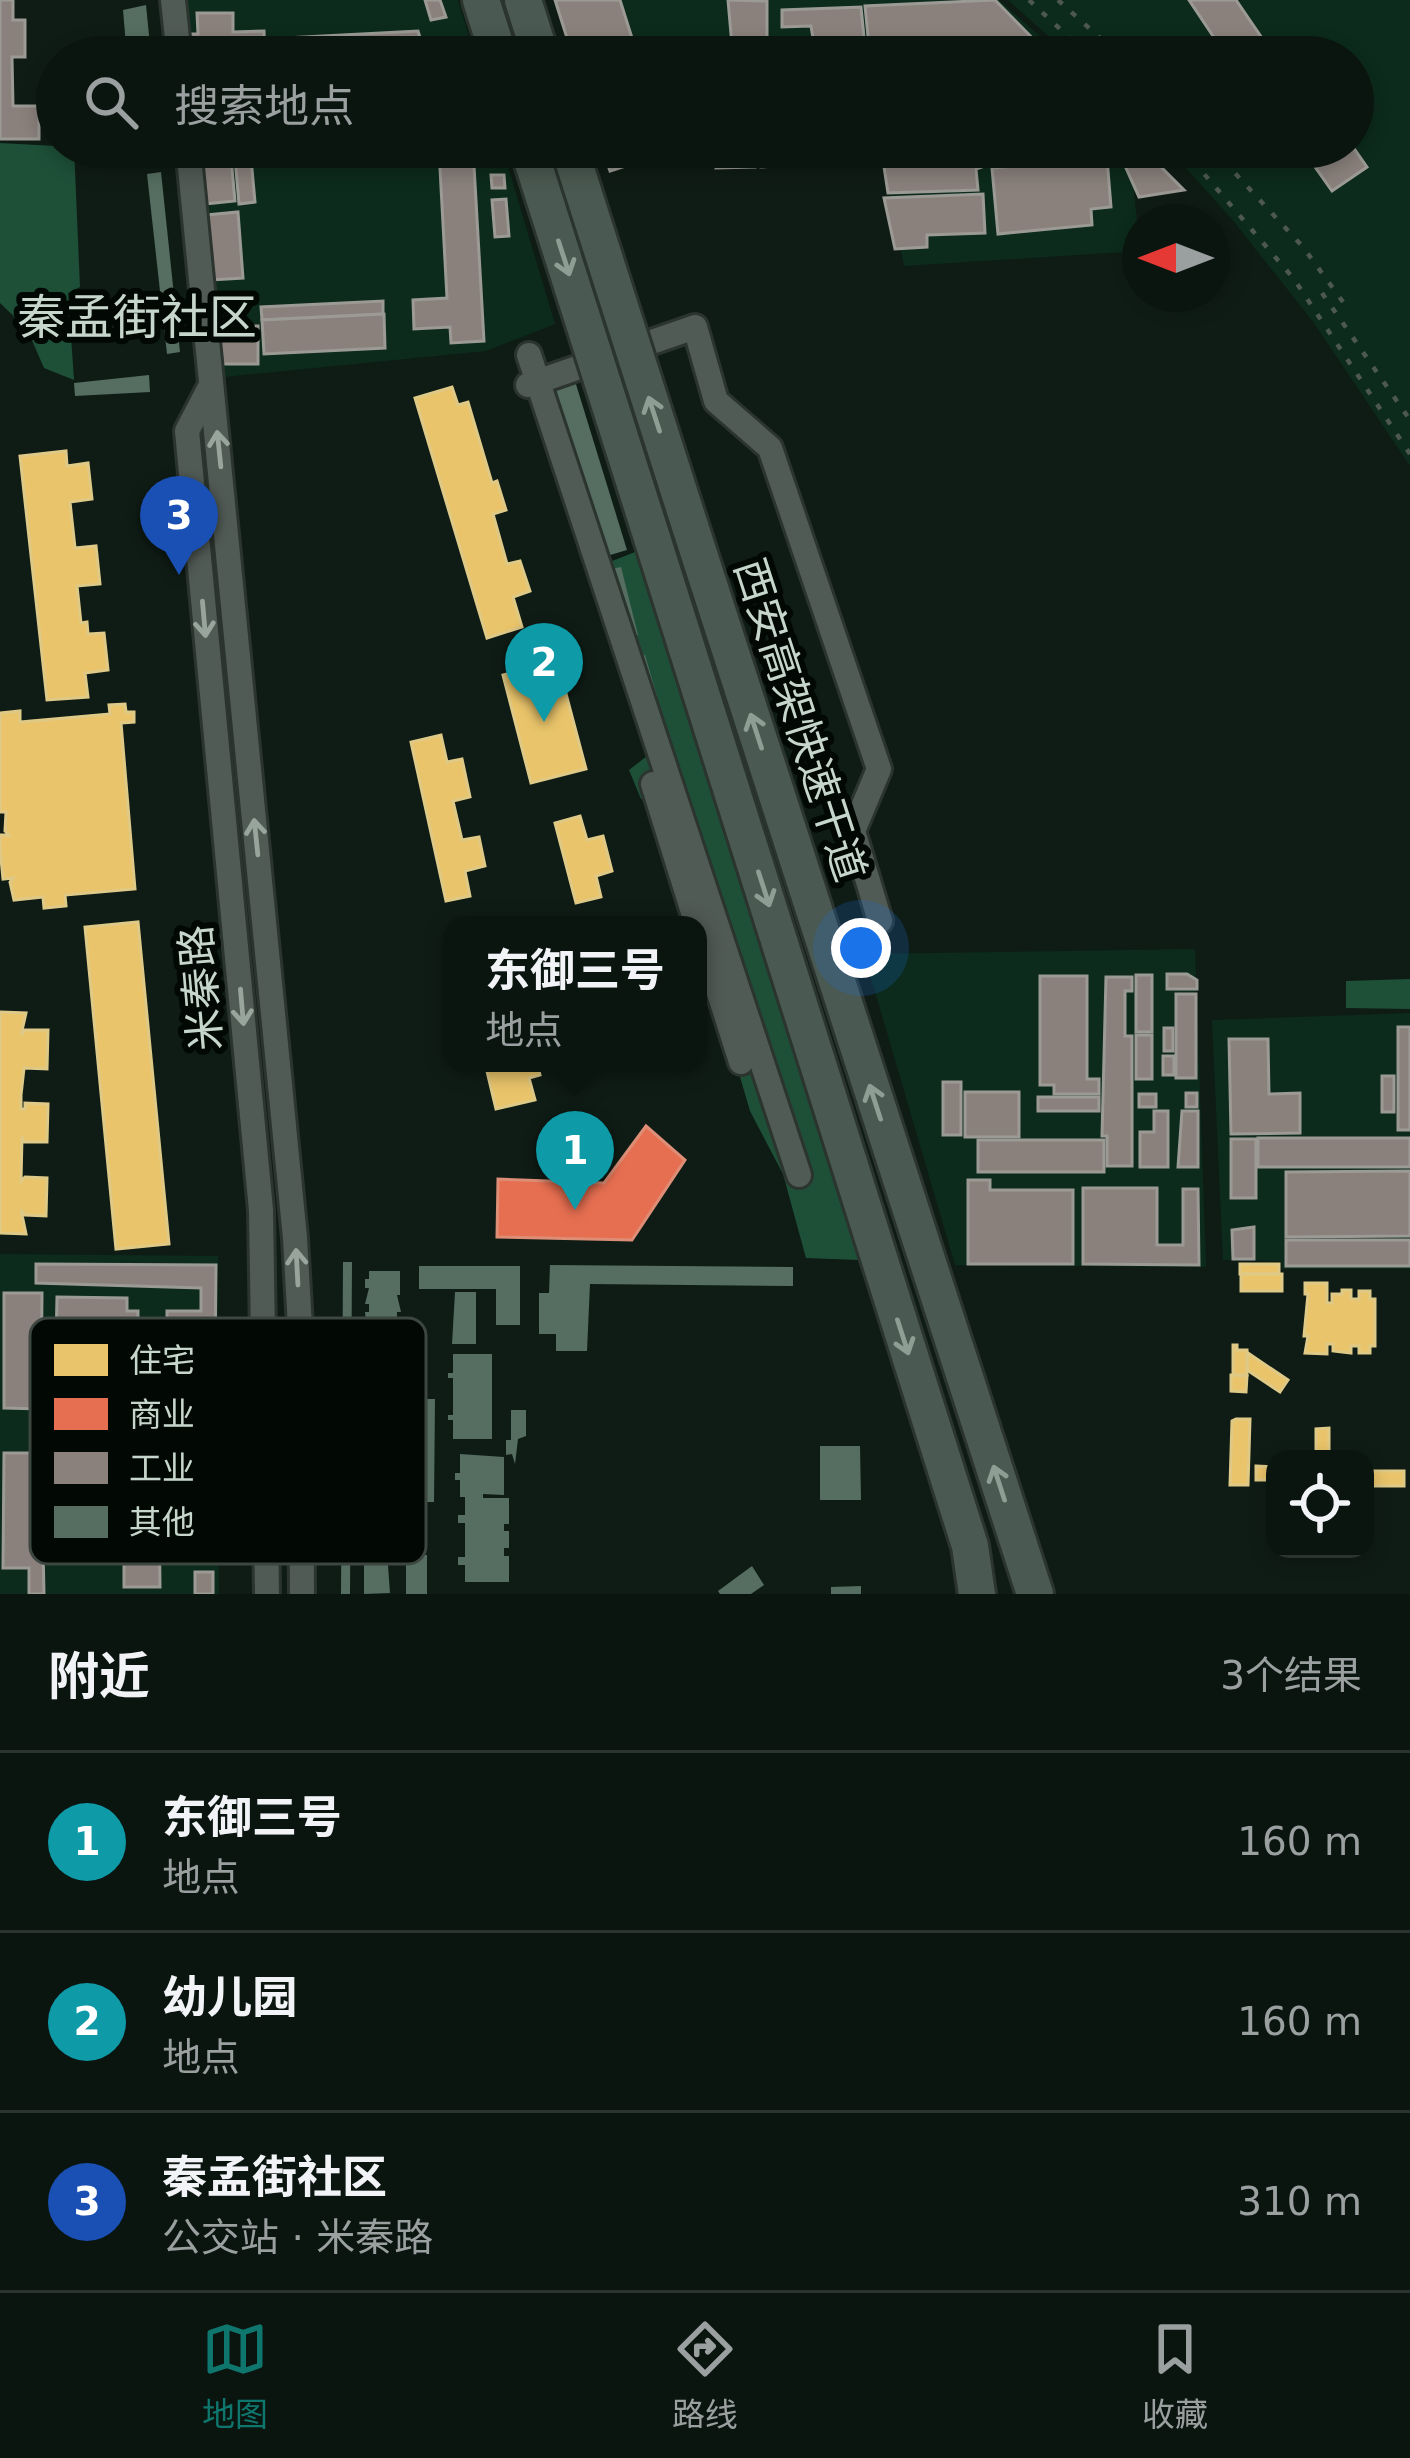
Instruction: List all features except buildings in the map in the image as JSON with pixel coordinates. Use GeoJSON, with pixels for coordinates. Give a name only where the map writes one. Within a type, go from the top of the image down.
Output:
{"type":"FeatureCollection","features":[{"type":"Feature","properties":{"kind":"highway"},"geometry":{"type":"LineString","coordinates":[[481,0],[492,36]]}},
{"type":"Feature","properties":{"kind":"highway"},"geometry":{"type":"LineString","coordinates":[[523,0],[534,36]]}},
{"type":"Feature","properties":{"kind":"highway","name":"西安高架快速干道"},"geometry":{"type":"LineString","coordinates":[[535,168],[970,1546],[977,1594]]}},
{"type":"Feature","properties":{"kind":"highway","name":"西安高架快速干道"},"geometry":{"type":"LineString","coordinates":[[576,168],[1035,1594]]}},
{"type":"Feature","properties":{"kind":"street"},"geometry":{"type":"LineString","coordinates":[[173,0],[177,36]]}},
{"type":"Feature","properties":{"kind":"street","name":"米秦路"},"geometry":{"type":"LineString","coordinates":[[190,168],[300,1318]]}},
{"type":"Feature","properties":{"kind":"street"},"geometry":{"type":"LineString","coordinates":[[533,383],[695,327],[716,401],[770,448],[879,769],[853,831],[880,921]]}},
{"type":"Feature","properties":{"kind":"street"},"geometry":{"type":"LineString","coordinates":[[524,357],[800,1175]]}},
{"type":"Feature","properties":{"kind":"street","name":"米秦路"},"geometry":{"type":"LineString","coordinates":[[212,383],[187,431],[261,1210],[263,1318]]}},
{"type":"Feature","properties":{"kind":"street"},"geometry":{"type":"LineString","coordinates":[[533,383],[695,916]]}},
{"type":"Feature","properties":{"kind":"street"},"geometry":{"type":"LineString","coordinates":[[199,560],[229,558]]}},
{"type":"Feature","properties":{"kind":"street"},"geometry":{"type":"LineString","coordinates":[[707,955],[740,1062]]}},
{"type":"Feature","properties":{"kind":"street","name":"米秦路"},"geometry":{"type":"LineString","coordinates":[[267,1564],[267,1594]]}},
{"type":"Feature","properties":{"kind":"street","name":"米秦路"},"geometry":{"type":"LineString","coordinates":[[302,1564],[302,1594]]}},
{"type":"Feature","properties":{"kind":"shaded area"},"geometry":{"type":"Polygon","coordinates":[[[180,0],[458,0],[469,36],[183,36],[180,0]]]}},
{"type":"Feature","properties":{"kind":"shaded area"},"geometry":{"type":"Polygon","coordinates":[[[563,0],[999,0],[1040,36],[575,36],[563,0]]]}},
{"type":"Feature","properties":{"kind":"shaded area"},"geometry":{"type":"Polygon","coordinates":[[[1008,0],[1410,0],[1410,466],[1314,323],[1230,217],[1230,204],[1218,204],[1186,168],[1374,168],[1374,36],[1048,36],[1008,0]]]}},
{"type":"Feature","properties":{"kind":"shaded area"},"geometry":{"type":"Polygon","coordinates":[[[0,143],[36,145],[36,168],[75,168],[80,287],[68,293],[74,380],[44,368],[27,329],[0,303],[0,143]]]}},
{"type":"Feature","properties":{"kind":"shaded area"},"geometry":{"type":"Polygon","coordinates":[[[195,168],[508,168],[555,324],[486,351],[214,378],[195,168]]]}},
{"type":"Feature","properties":{"kind":"shaded area"},"geometry":{"type":"Polygon","coordinates":[[[884,168],[1167,168],[1134,192],[1135,204],[1122,204],[1122,252],[904,266],[884,168]]]}},
{"type":"Feature","properties":{"kind":"shaded area"},"geometry":{"type":"Polygon","coordinates":[[[635,552],[859,1260],[806,1258],[783,1174],[750,1111],[707,964],[707,916],[693,916],[658,797],[641,799],[629,770],[661,745],[597,567],[635,552]]]}},
{"type":"Feature","properties":{"kind":"shaded area"},"geometry":{"type":"Polygon","coordinates":[[[1195,949],[1206,1267],[955,1265],[864,954],[1195,949]]]}},
{"type":"Feature","properties":{"kind":"shaded area"},"geometry":{"type":"Polygon","coordinates":[[[1410,979],[1410,1009],[1346,1008],[1346,981],[1410,979]]]}},
{"type":"Feature","properties":{"kind":"shaded area"},"geometry":{"type":"Polygon","coordinates":[[[1410,1013],[1410,1269],[1282,1269],[1281,1261],[1223,1260],[1212,1020],[1410,1013]]]}},
{"type":"Feature","properties":{"kind":"shaded area"},"geometry":{"type":"Polygon","coordinates":[[[0,1254],[218,1256],[218,1318],[30,1318],[30,1564],[219,1564],[219,1594],[0,1594],[0,1254]]]}},
{"type":"Feature","properties":{"kind":"railway"},"geometry":{"type":"LineString","coordinates":[[1029,0],[1068,36]]}},
{"type":"Feature","properties":{"kind":"railway"},"geometry":{"type":"LineString","coordinates":[[1058,0],[1098,36]]}},
{"type":"Feature","properties":{"kind":"railway"},"geometry":{"type":"LineString","coordinates":[[1199,168],[1294,279],[1410,454]]}},
{"type":"Feature","properties":{"kind":"railway"},"geometry":{"type":"LineString","coordinates":[[1230,168],[1303,247],[1343,302]]}},
{"type":"Feature","properties":{"kind":"railway"},"geometry":{"type":"LineString","coordinates":[[1322,293],[1410,420]]}},
{"type":"Feature","properties":{"kind":"place","name":"秦孟街社区"},"geometry":{"type":"Point","coordinates":[179,575]}},
{"type":"Feature","properties":{"kind":"place","name":"幼儿园"},"geometry":{"type":"Point","coordinates":[544,722]}},
{"type":"Feature","properties":{"kind":"place","name":"东御三号"},"geometry":{"type":"Point","coordinates":[575,1210]}},
{"type":"Feature","properties":{"kind":"district","name":"秦孟街社区"},"geometry":{"type":"Point","coordinates":[137,317]}}]}
